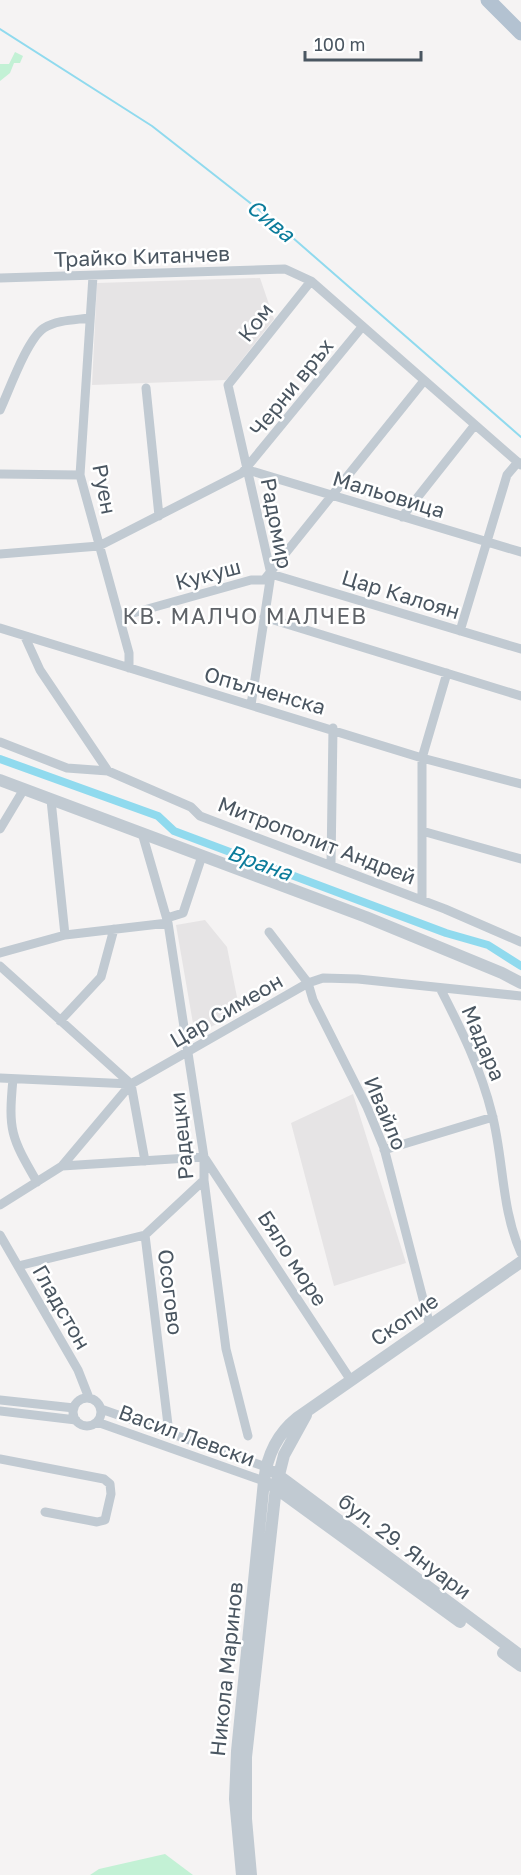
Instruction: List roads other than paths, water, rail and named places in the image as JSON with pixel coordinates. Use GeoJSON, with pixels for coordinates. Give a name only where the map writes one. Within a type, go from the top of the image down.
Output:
{"type":"FeatureCollection","features":[{"type":"Feature","properties":{"kind":"main road"},"geometry":{"type":"LineString","coordinates":[[488,0],[521,33]]}},
{"type":"Feature","properties":{"kind":"street","name":"Трайко Китанчев"},"geometry":{"type":"LineString","coordinates":[[0,278],[285,269],[311,280]]}},
{"type":"Feature","properties":{"kind":"street","name":"Руен"},"geometry":{"type":"LineString","coordinates":[[93,276],[80,475],[129,653],[129,668]]}},
{"type":"Feature","properties":{"kind":"street"},"geometry":{"type":"LineString","coordinates":[[311,280],[474,426],[519,463],[507,475],[460,631]]}},
{"type":"Feature","properties":{"kind":"street","name":"Ком"},"geometry":{"type":"LineString","coordinates":[[228,385],[311,280]]}},
{"type":"Feature","properties":{"kind":"street"},"geometry":{"type":"LineString","coordinates":[[0,410],[28,351],[44,329],[60,322],[89,318]]}},
{"type":"Feature","properties":{"kind":"street","name":"Черни връх"},"geometry":{"type":"LineString","coordinates":[[248,470],[362,327]]}},
{"type":"Feature","properties":{"kind":"street"},"geometry":{"type":"LineString","coordinates":[[271,574],[423,381]]}},
{"type":"Feature","properties":{"kind":"street","name":"Радомир"},"geometry":{"type":"LineString","coordinates":[[228,385],[271,574],[250,705]]}},
{"type":"Feature","properties":{"kind":"street"},"geometry":{"type":"LineString","coordinates":[[147,388],[159,516]]}},
{"type":"Feature","properties":{"kind":"street"},"geometry":{"type":"LineString","coordinates":[[402,517],[474,426]]}},
{"type":"Feature","properties":{"kind":"street"},"geometry":{"type":"LineString","coordinates":[[0,554],[99,546],[248,470]]}},
{"type":"Feature","properties":{"kind":"street","name":"Мальовица"},"geometry":{"type":"LineString","coordinates":[[248,470],[521,552]]}},
{"type":"Feature","properties":{"kind":"street"},"geometry":{"type":"LineString","coordinates":[[0,474],[80,475]]}},
{"type":"Feature","properties":{"kind":"street","name":"Кукуш"},"geometry":{"type":"LineString","coordinates":[[119,617],[251,580],[264,580],[271,574]]}},
{"type":"Feature","properties":{"kind":"street","name":"Цар Калоян"},"geometry":{"type":"LineString","coordinates":[[271,574],[521,649]]}},
{"type":"Feature","properties":{"kind":"street"},"geometry":{"type":"LineString","coordinates":[[264,617],[521,696]]}},
{"type":"Feature","properties":{"kind":"street","name":"Опълченска"},"geometry":{"type":"LineString","coordinates":[[0,628],[422,758],[521,784]]}},
{"type":"Feature","properties":{"kind":"street"},"geometry":{"type":"LineString","coordinates":[[25,637],[40,670],[108,771]]}},
{"type":"Feature","properties":{"kind":"street"},"geometry":{"type":"LineString","coordinates":[[422,900],[422,758],[447,673]]}},
{"type":"Feature","properties":{"kind":"street"},"geometry":{"type":"LineString","coordinates":[[331,865],[333,729]]}},
{"type":"Feature","properties":{"kind":"street","name":"Митрополит Андрей"},"geometry":{"type":"LineString","coordinates":[[0,741],[67,768],[108,771],[191,807],[200,816],[422,900],[521,942]]}},
{"type":"Feature","properties":{"kind":"street"},"geometry":{"type":"LineString","coordinates":[[0,780],[366,917],[502,972],[521,983]]}},
{"type":"Feature","properties":{"kind":"street"},"geometry":{"type":"LineString","coordinates":[[0,829],[24,789]]}},
{"type":"Feature","properties":{"kind":"street"},"geometry":{"type":"LineString","coordinates":[[51,800],[65,935]]}},
{"type":"Feature","properties":{"kind":"street"},"geometry":{"type":"LineString","coordinates":[[422,831],[521,860]]}},
{"type":"Feature","properties":{"kind":"street","name":"Радецки"},"geometry":{"type":"LineString","coordinates":[[142,833],[168,921],[204,1157],[204,1180],[226,1349],[248,1436]]}},
{"type":"Feature","properties":{"kind":"street"},"geometry":{"type":"LineString","coordinates":[[0,953],[65,935],[168,921],[183,913],[202,856]]}},
{"type":"Feature","properties":{"kind":"street"},"geometry":{"type":"LineString","coordinates":[[60,1021],[101,977],[114,929]]}},
{"type":"Feature","properties":{"kind":"street","name":"Ивайло"},"geometry":{"type":"LineString","coordinates":[[269,932],[308,983],[313,1000],[367,1107],[384,1150],[430,1326]]}},
{"type":"Feature","properties":{"kind":"street"},"geometry":{"type":"LineString","coordinates":[[0,966],[130,1084],[145,1161]]}},
{"type":"Feature","properties":{"kind":"street","name":"Цар Симеон"},"geometry":{"type":"LineString","coordinates":[[0,1205],[62,1166],[130,1084],[308,983],[323,978],[358,979],[521,996]]}},
{"type":"Feature","properties":{"kind":"street","name":"Мадара"},"geometry":{"type":"LineString","coordinates":[[440,988],[477,1063],[493,1116],[512,1232],[521,1253]]}},
{"type":"Feature","properties":{"kind":"street"},"geometry":{"type":"LineString","coordinates":[[0,1078],[130,1084]]}},
{"type":"Feature","properties":{"kind":"street"},"geometry":{"type":"LineString","coordinates":[[13,1079],[9,1120],[17,1147],[37,1182]]}},
{"type":"Feature","properties":{"kind":"street"},"geometry":{"type":"LineString","coordinates":[[384,1150],[493,1116]]}},
{"type":"Feature","properties":{"kind":"street"},"geometry":{"type":"LineString","coordinates":[[62,1166],[204,1157]]}},
{"type":"Feature","properties":{"kind":"street","name":"Бяло море"},"geometry":{"type":"LineString","coordinates":[[204,1157],[350,1379]]}},
{"type":"Feature","properties":{"kind":"street","name":"Осогово"},"geometry":{"type":"LineString","coordinates":[[169,1433],[145,1235],[204,1180]]}},
{"type":"Feature","properties":{"kind":"street","name":"Гладстон"},"geometry":{"type":"LineString","coordinates":[[0,1235],[82,1379],[88,1398]]}},
{"type":"Feature","properties":{"kind":"street"},"geometry":{"type":"LineString","coordinates":[[18,1266],[145,1235]]}},
{"type":"Feature","properties":{"kind":"street","name":"Скопие"},"geometry":{"type":"LineString","coordinates":[[266,1467],[282,1433],[310,1409],[521,1262]]}},
{"type":"Feature","properties":{"kind":"street"},"geometry":{"type":"LineString","coordinates":[[0,1412],[76,1420],[84,1426],[97,1422],[101,1408],[96,1401],[88,1398],[81,1400],[74,1408]]}},
{"type":"Feature","properties":{"kind":"street"},"geometry":{"type":"LineString","coordinates":[[0,1400],[74,1408]]}},
{"type":"Feature","properties":{"kind":"street"},"geometry":{"type":"LineString","coordinates":[[74,1408],[76,1420]]}},
{"type":"Feature","properties":{"kind":"street","name":"Васил Левски"},"geometry":{"type":"LineString","coordinates":[[101,1408],[266,1467]]}},
{"type":"Feature","properties":{"kind":"street","name":"Скопие"},"geometry":{"type":"LineString","coordinates":[[277,1480],[288,1445],[310,1409]]}},
{"type":"Feature","properties":{"kind":"street","name":"Васил Левски"},"geometry":{"type":"LineString","coordinates":[[97,1422],[264,1481]]}},
{"type":"Feature","properties":{"kind":"street"},"geometry":{"type":"LineString","coordinates":[[0,1459],[104,1479],[110,1484],[111,1494],[105,1520],[97,1522],[45,1512]]}},
{"type":"Feature","properties":{"kind":"street","name":"бул. 29. Януари"},"geometry":{"type":"LineString","coordinates":[[266,1467],[292,1498],[521,1666]]}},
{"type":"Feature","properties":{"kind":"street","name":"Никола Маринов"},"geometry":{"type":"LineString","coordinates":[[242,1875],[235,1799],[237,1751],[266,1467]]}},
{"type":"Feature","properties":{"kind":"street","name":"бул. 29. Януари"},"geometry":{"type":"LineString","coordinates":[[264,1481],[277,1480],[521,1656]]}},
{"type":"Feature","properties":{"kind":"street","name":"Никола Маринов"},"geometry":{"type":"LineString","coordinates":[[251,1875],[246,1819],[246,1757],[277,1480]]}},
{"type":"Feature","properties":{"kind":"street"},"geometry":{"type":"LineString","coordinates":[[273,1514],[277,1507],[292,1498]]}},
{"type":"Feature","properties":{"kind":"waterway","name":"Сива"},"geometry":{"type":"LineString","coordinates":[[0,29],[152,126],[277,224],[521,437]]}},
{"type":"Feature","properties":{"kind":"waterway","name":"Врана"},"geometry":{"type":"LineString","coordinates":[[0,759],[158,816],[174,831],[446,933],[488,945],[521,966]]}},
{"type":"Feature","properties":{"kind":"district","name":"КВ. МАЛЧО МАЛЧЕВ"},"geometry":{"type":"Point","coordinates":[245,615]}}]}
